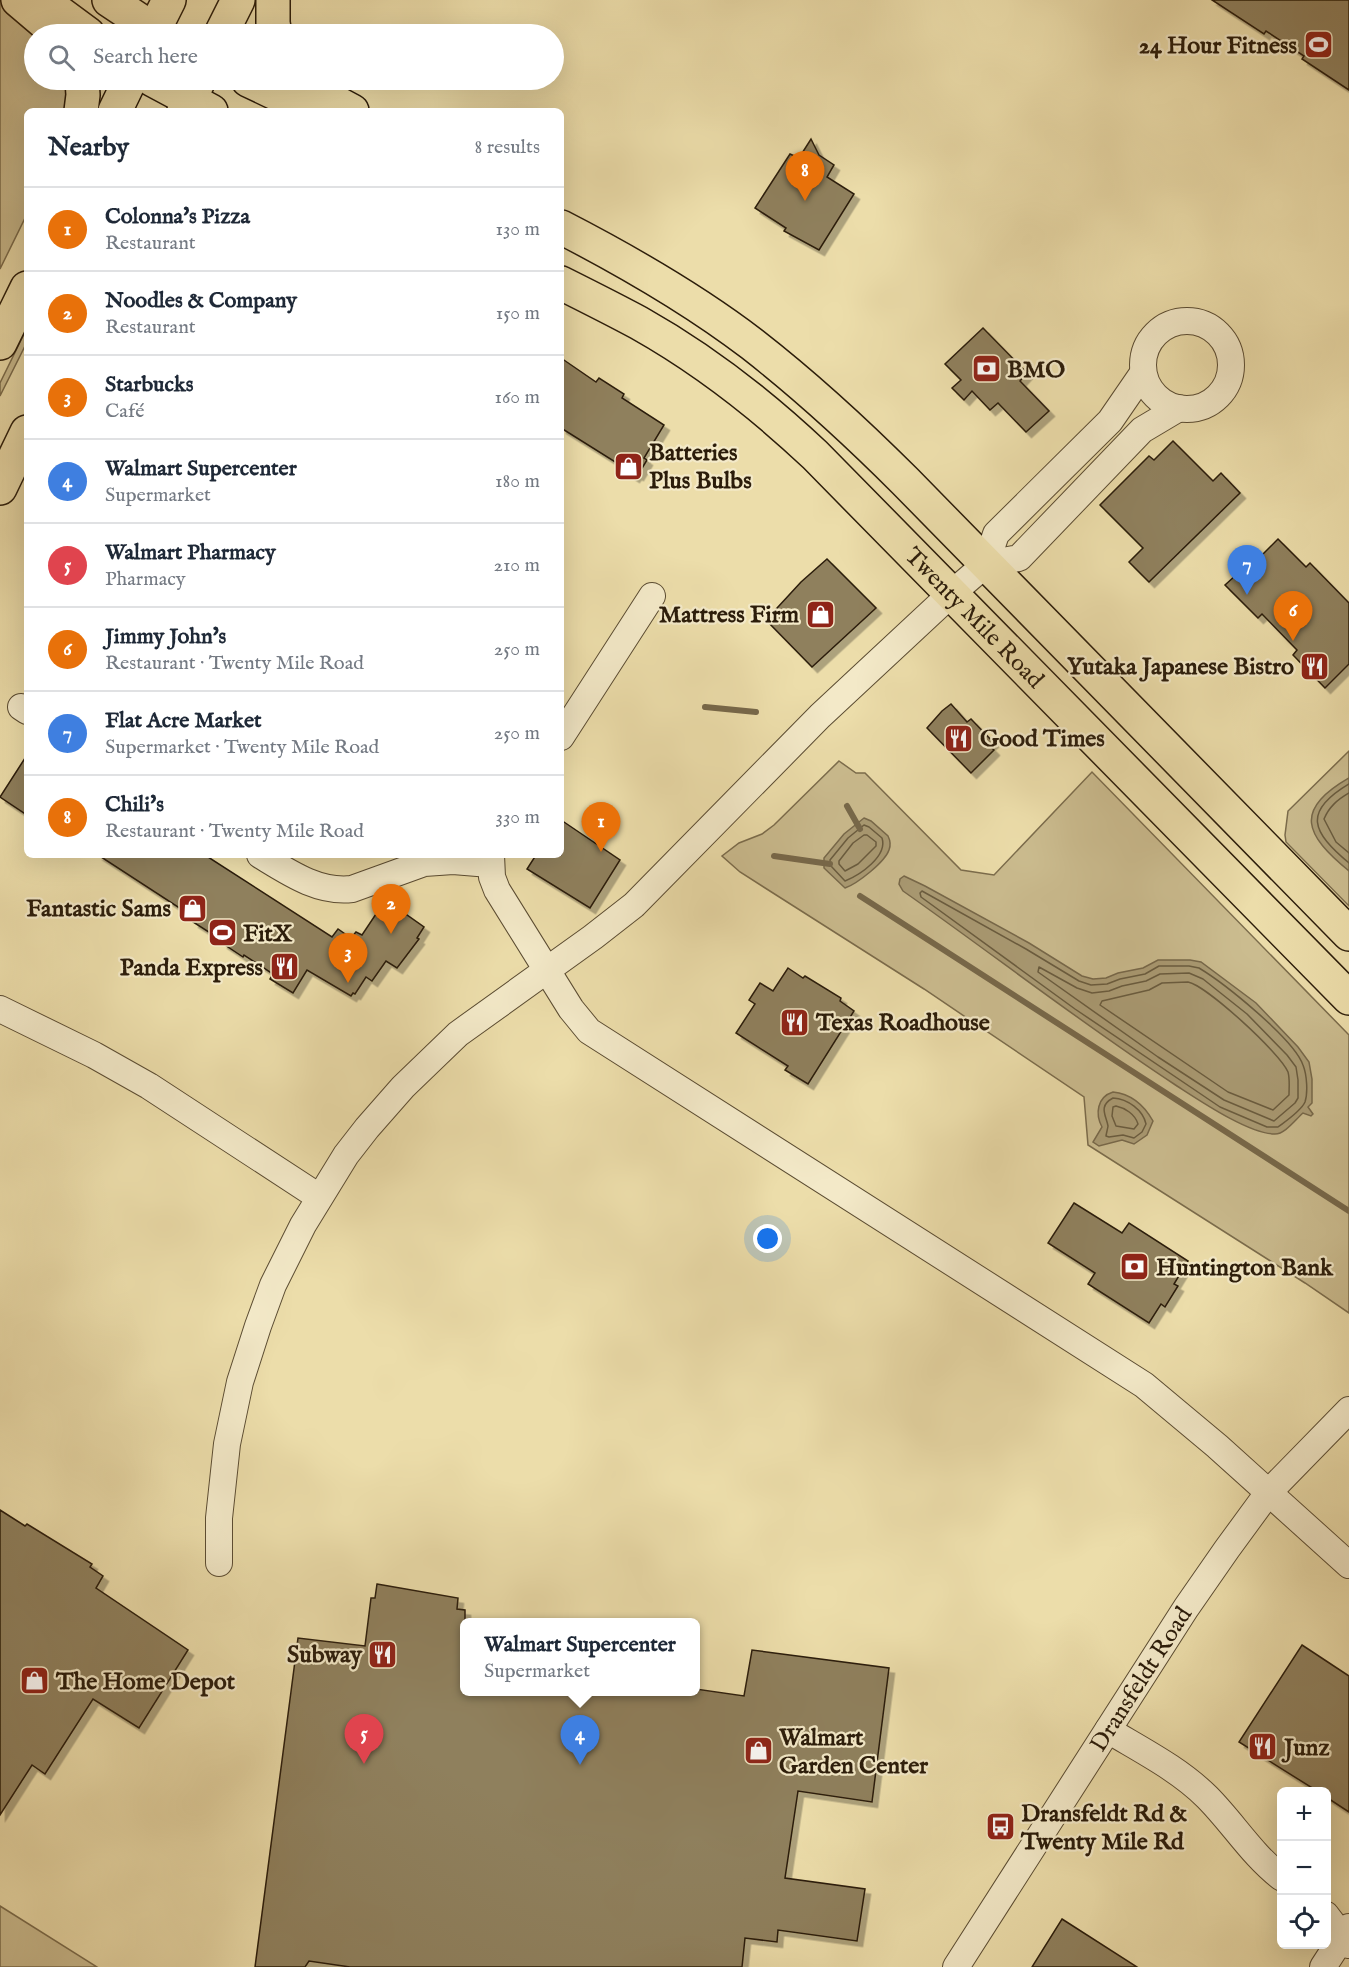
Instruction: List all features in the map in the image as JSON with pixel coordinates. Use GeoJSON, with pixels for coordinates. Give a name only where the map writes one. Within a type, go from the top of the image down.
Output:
{"type":"FeatureCollection","features":[{"type":"Feature","properties":{"kind":"main road"},"geometry":{"type":"LineString","coordinates":[[18,0],[46,24]]}},
{"type":"Feature","properties":{"kind":"main road"},"geometry":{"type":"LineString","coordinates":[[42,0],[74,24]]}},
{"type":"Feature","properties":{"kind":"main road"},"geometry":{"type":"LineString","coordinates":[[109,0],[142,24]]}},
{"type":"Feature","properties":{"kind":"main road"},"geometry":{"type":"LineString","coordinates":[[159,24],[169,0]]}},
{"type":"Feature","properties":{"kind":"main road"},"geometry":{"type":"LineString","coordinates":[[226,24],[238,0]]}},
{"type":"Feature","properties":{"kind":"main road"},"geometry":{"type":"LineString","coordinates":[[273,0],[273,24]]}},
{"type":"Feature","properties":{"kind":"main road"},"geometry":{"type":"LineString","coordinates":[[81,108],[83,90]]}},
{"type":"Feature","properties":{"kind":"main road"},"geometry":{"type":"LineString","coordinates":[[116,108],[125,90]]}},
{"type":"Feature","properties":{"kind":"main road"},"geometry":{"type":"LineString","coordinates":[[174,90],[196,100]]}},
{"type":"Feature","properties":{"kind":"main road"},"geometry":{"type":"LineString","coordinates":[[269,90],[307,108]]}},
{"type":"Feature","properties":{"kind":"main road"},"geometry":{"type":"LineString","coordinates":[[316,90],[346,108]]}},
{"type":"Feature","properties":{"kind":"main road","name":"Twenty Mile Road"},"geometry":{"type":"LineString","coordinates":[[564,229],[657,281],[751,344],[803,386],[869,446],[1349,934]]}},
{"type":"Feature","properties":{"kind":"main road","name":"Twenty Mile Road"},"geometry":{"type":"LineString","coordinates":[[564,285],[641,324],[669,342],[762,409],[815,455],[1349,998]]}},
{"type":"Feature","properties":{"kind":"main road"},"geometry":{"type":"LineString","coordinates":[[0,343],[24,294]]}},
{"type":"Feature","properties":{"kind":"main road"},"geometry":{"type":"LineString","coordinates":[[0,488],[24,438]]}},
{"type":"Feature","properties":{"kind":"street"},"geometry":{"type":"LineString","coordinates":[[1176,322],[1206,325],[1224,340],[1229,351],[1231,369],[1224,389],[1208,404],[1197,408],[1179,408],[1160,400],[1152,392],[1143,373],[1145,350],[1154,335],[1176,322]]}},
{"type":"Feature","properties":{"kind":"street"},"geometry":{"type":"LineString","coordinates":[[986,564],[996,534],[1110,421],[1143,373]]}},
{"type":"Feature","properties":{"kind":"street"},"geometry":{"type":"LineString","coordinates":[[219,1563],[219,1518],[224,1468],[232,1420],[246,1361],[273,1285],[292,1246],[319,1197],[346,1155],[367,1128],[418,1072],[458,1034],[593,938],[634,905],[820,716],[951,594],[986,564],[1019,558],[1142,430],[1179,408]]}},
{"type":"Feature","properties":{"kind":"street"},"geometry":{"type":"LineString","coordinates":[[564,732],[652,596]]}},
{"type":"Feature","properties":{"kind":"street"},"geometry":{"type":"LineString","coordinates":[[265,858],[306,881],[340,891],[352,889],[424,863],[491,859],[492,877],[497,890],[578,1019],[589,1031],[1138,1381],[1166,1402],[1349,1565]]}},
{"type":"Feature","properties":{"kind":"street"},"geometry":{"type":"LineString","coordinates":[[0,1009],[87,1052],[148,1086],[319,1197]]}},
{"type":"Feature","properties":{"kind":"street","name":"Dransfeldt Road"},"geometry":{"type":"LineString","coordinates":[[956,1967],[1186,1608],[1268,1493],[1349,1410]]}},
{"type":"Feature","properties":{"kind":"street"},"geometry":{"type":"LineString","coordinates":[[1108,1730],[1197,1788],[1213,1803],[1258,1857],[1277,1874]]}},
{"type":"Feature","properties":{"kind":"street"},"geometry":{"type":"LineString","coordinates":[[1323,1967],[1347,1936],[1331,1920]]}},
{"type":"Feature","properties":{"kind":"shaded area"},"geometry":{"type":"Polygon","coordinates":[[[0,0],[8,0],[26,24],[24,24],[24,90],[73,90],[72,108],[24,108],[24,220],[0,269],[0,0]]]}},
{"type":"Feature","properties":{"kind":"shaded area"},"geometry":{"type":"Polygon","coordinates":[[[24,334],[24,348],[0,396],[0,383],[24,334]]]}},
{"type":"Feature","properties":{"kind":"shaded area"},"geometry":{"type":"Polygon","coordinates":[[[1349,751],[1349,906],[1286,842],[1285,835],[1288,811],[1349,751]]]}},
{"type":"Feature","properties":{"kind":"shaded area"},"geometry":{"type":"Polygon","coordinates":[[[839,761],[856,773],[865,773],[961,870],[994,875],[1092,772],[1349,1035],[1349,1313],[1088,1145],[1084,1097],[924,989],[740,872],[722,856],[739,843],[762,834],[774,825],[839,761]]]}},
{"type":"Feature","properties":{"kind":"shaded area"},"geometry":{"type":"Polygon","coordinates":[[[0,1906],[97,1967],[0,1967],[0,1906]]]}},
{"type":"Feature","properties":{"kind":"water"},"geometry":{"type":"Polygon","coordinates":[[[1349,778],[1349,871],[1323,846],[1315,834],[1312,823],[1313,812],[1319,801],[1349,778]]]}},
{"type":"Feature","properties":{"kind":"water"},"geometry":{"type":"Polygon","coordinates":[[[864,818],[888,836],[890,848],[870,872],[845,888],[824,868],[824,858],[844,834],[864,818]]]}},
{"type":"Feature","properties":{"kind":"water"},"geometry":{"type":"Polygon","coordinates":[[[904,876],[1029,943],[1082,976],[1093,979],[1106,978],[1143,968],[1158,960],[1201,962],[1256,1003],[1298,1047],[1309,1062],[1312,1103],[1308,1107],[1313,1114],[1311,1116],[1303,1113],[1286,1129],[1275,1134],[1251,1128],[1223,1114],[1105,1037],[903,891],[899,884],[900,879],[904,876]]]}},
{"type":"Feature","properties":{"kind":"water"},"geometry":{"type":"Polygon","coordinates":[[[1113,1092],[1137,1101],[1153,1121],[1147,1135],[1134,1144],[1122,1140],[1099,1146],[1093,1142],[1102,1127],[1098,1112],[1099,1106],[1108,1094],[1113,1092]]]}},
{"type":"Feature","properties":{"kind":"building","name":"24 Hour Fitness"},"geometry":{"type":"Polygon","coordinates":[[[1212,0],[1349,0],[1349,90],[1302,59],[1304,56],[1266,31],[1264,34],[1212,0]]]}},
{"type":"Feature","properties":{"kind":"building"},"geometry":{"type":"Polygon","coordinates":[[[811,139],[819,155],[834,165],[827,177],[854,194],[819,250],[784,231],[786,228],[755,208],[790,154],[799,158],[811,139]]]}},
{"type":"Feature","properties":{"kind":"building","name":"BMO"},"geometry":{"type":"Polygon","coordinates":[[[983,328],[1027,373],[1020,381],[1049,411],[1026,432],[998,403],[990,410],[972,391],[964,400],[952,388],[961,380],[945,364],[983,328]]]}},
{"type":"Feature","properties":{"kind":"building"},"geometry":{"type":"Polygon","coordinates":[[[564,360],[596,382],[599,378],[624,394],[622,398],[664,425],[644,458],[647,460],[638,475],[634,477],[616,465],[617,463],[564,430],[564,360]]]}},
{"type":"Feature","properties":{"kind":"building"},"geometry":{"type":"Polygon","coordinates":[[[1173,441],[1213,481],[1221,473],[1240,493],[1149,582],[1129,562],[1143,548],[1100,505],[1149,456],[1154,460],[1173,441]]]}},
{"type":"Feature","properties":{"kind":"building"},"geometry":{"type":"Polygon","coordinates":[[[1278,539],[1306,567],[1310,563],[1349,603],[1349,664],[1325,688],[1293,655],[1297,650],[1262,614],[1258,618],[1225,585],[1256,557],[1258,559],[1278,539]]]}},
{"type":"Feature","properties":{"kind":"building","name":"Mattress Firm"},"geometry":{"type":"Polygon","coordinates":[[[827,559],[876,608],[812,667],[766,620],[801,582],[827,559]]]}},
{"type":"Feature","properties":{"kind":"building","name":"Good Times"},"geometry":{"type":"Polygon","coordinates":[[[951,704],[967,722],[971,719],[993,742],[989,745],[994,750],[971,773],[927,728],[951,704]]]}},
{"type":"Feature","properties":{"kind":"building"},"geometry":{"type":"Polygon","coordinates":[[[24,760],[24,813],[0,797],[24,760]]]}},
{"type":"Feature","properties":{"kind":"building"},"geometry":{"type":"Polygon","coordinates":[[[564,822],[620,860],[590,908],[527,869],[534,858],[564,858],[564,822]]]}},
{"type":"Feature","properties":{"kind":"building"},"geometry":{"type":"Polygon","coordinates":[[[103,858],[210,858],[332,937],[338,929],[351,938],[356,932],[362,935],[384,902],[397,908],[424,927],[417,938],[419,939],[397,968],[386,961],[372,981],[366,977],[355,994],[351,996],[307,970],[293,993],[270,979],[273,974],[244,955],[243,957],[193,922],[195,918],[103,858]]]}},
{"type":"Feature","properties":{"kind":"building","name":"Texas Roadhouse"},"geometry":{"type":"Polygon","coordinates":[[[788,968],[841,998],[840,1001],[854,1011],[808,1084],[785,1070],[788,1066],[736,1033],[755,1004],[749,1000],[760,983],[773,991],[788,968]]]}},
{"type":"Feature","properties":{"kind":"building","name":"Huntington Bank"},"geometry":{"type":"Polygon","coordinates":[[[1074,1203],[1122,1233],[1129,1223],[1188,1261],[1174,1284],[1178,1286],[1165,1307],[1161,1304],[1149,1323],[1088,1284],[1095,1273],[1048,1243],[1074,1203]]]}},
{"type":"Feature","properties":{"kind":"building","name":"The Home Depot"},"geometry":{"type":"Polygon","coordinates":[[[0,1510],[92,1564],[90,1567],[103,1576],[96,1588],[188,1650],[139,1728],[93,1699],[45,1774],[32,1765],[0,1815],[0,1510]]]}},
{"type":"Feature","properties":{"kind":"building"},"geometry":{"type":"Polygon","coordinates":[[[377,1584],[458,1598],[457,1609],[465,1610],[465,1618],[460,1618],[460,1696],[700,1696],[700,1690],[744,1696],[752,1650],[889,1668],[872,1802],[798,1791],[785,1878],[865,1889],[857,1941],[778,1930],[777,1942],[745,1938],[742,1967],[350,1967],[309,1961],[305,1967],[255,1967],[298,1638],[365,1646],[371,1598],[375,1598],[377,1584]]]}},
{"type":"Feature","properties":{"kind":"building"},"geometry":{"type":"Polygon","coordinates":[[[1302,1645],[1349,1676],[1349,1812],[1331,1800],[1331,1787],[1311,1787],[1239,1742],[1302,1645]]]}},
{"type":"Feature","properties":{"kind":"building"},"geometry":{"type":"Polygon","coordinates":[[[1062,1919],[1137,1967],[1032,1967],[1062,1919]]]}},
{"type":"Feature","properties":{"kind":"waterway"},"geometry":{"type":"LineString","coordinates":[[705,707],[756,712]]}},
{"type":"Feature","properties":{"kind":"waterway"},"geometry":{"type":"LineString","coordinates":[[847,806],[860,829]]}},
{"type":"Feature","properties":{"kind":"waterway"},"geometry":{"type":"LineString","coordinates":[[774,856],[830,864]]}},
{"type":"Feature","properties":{"kind":"waterway"},"geometry":{"type":"LineString","coordinates":[[860,896],[1349,1211]]}},
{"type":"Feature","properties":{"kind":"place","name":"24 Hour Fitness"},"geometry":{"type":"Point","coordinates":[1318,45]}},
{"type":"Feature","properties":{"kind":"place","name":"Chili's"},"geometry":{"type":"Point","coordinates":[805,201]}},
{"type":"Feature","properties":{"kind":"place","name":"BMO"},"geometry":{"type":"Point","coordinates":[986,369]}},
{"type":"Feature","properties":{"kind":"place","name":"Batteries Plus Bulbs"},"geometry":{"type":"Point","coordinates":[628,466]}},
{"type":"Feature","properties":{"kind":"place","name":"Flat Acre Market"},"geometry":{"type":"Point","coordinates":[1247,595]}},
{"type":"Feature","properties":{"kind":"place","name":"Mattress Firm"},"geometry":{"type":"Point","coordinates":[820,614]}},
{"type":"Feature","properties":{"kind":"place","name":"Jimmy John's"},"geometry":{"type":"Point","coordinates":[1293,641]}},
{"type":"Feature","properties":{"kind":"place","name":"Yutaka Japanese Bistro"},"geometry":{"type":"Point","coordinates":[1315,666]}},
{"type":"Feature","properties":{"kind":"place","name":"Good Times"},"geometry":{"type":"Point","coordinates":[959,738]}},
{"type":"Feature","properties":{"kind":"place","name":"Colonna's Pizza"},"geometry":{"type":"Point","coordinates":[601,852]}},
{"type":"Feature","properties":{"kind":"place","name":"Fantastic Sams"},"geometry":{"type":"Point","coordinates":[192,908]}},
{"type":"Feature","properties":{"kind":"place","name":"FitX"},"geometry":{"type":"Point","coordinates":[222,933]}},
{"type":"Feature","properties":{"kind":"place","name":"Noodles & Company"},"geometry":{"type":"Point","coordinates":[391,934]}},
{"type":"Feature","properties":{"kind":"place","name":"Panda Express"},"geometry":{"type":"Point","coordinates":[284,967]}},
{"type":"Feature","properties":{"kind":"place","name":"Starbucks"},"geometry":{"type":"Point","coordinates":[348,983]}},
{"type":"Feature","properties":{"kind":"place","name":"Texas Roadhouse"},"geometry":{"type":"Point","coordinates":[795,1022]}},
{"type":"Feature","properties":{"kind":"place","name":"Huntington Bank"},"geometry":{"type":"Point","coordinates":[1135,1267]}},
{"type":"Feature","properties":{"kind":"place","name":"Subway"},"geometry":{"type":"Point","coordinates":[383,1654]}},
{"type":"Feature","properties":{"kind":"place","name":"The Home Depot"},"geometry":{"type":"Point","coordinates":[35,1681]}},
{"type":"Feature","properties":{"kind":"place","name":"Junz"},"geometry":{"type":"Point","coordinates":[1263,1747]}},
{"type":"Feature","properties":{"kind":"place","name":"Walmart Garden Center"},"geometry":{"type":"Point","coordinates":[758,1751]}},
{"type":"Feature","properties":{"kind":"place","name":"Walmart Pharmacy"},"geometry":{"type":"Point","coordinates":[364,1764]}},
{"type":"Feature","properties":{"kind":"place","name":"Walmart Supercenter"},"geometry":{"type":"Point","coordinates":[580,1765]}},
{"type":"Feature","properties":{"kind":"place","name":"Dransfeldt Rd & Twenty Mile Rd"},"geometry":{"type":"Point","coordinates":[1000,1827]}}]}
